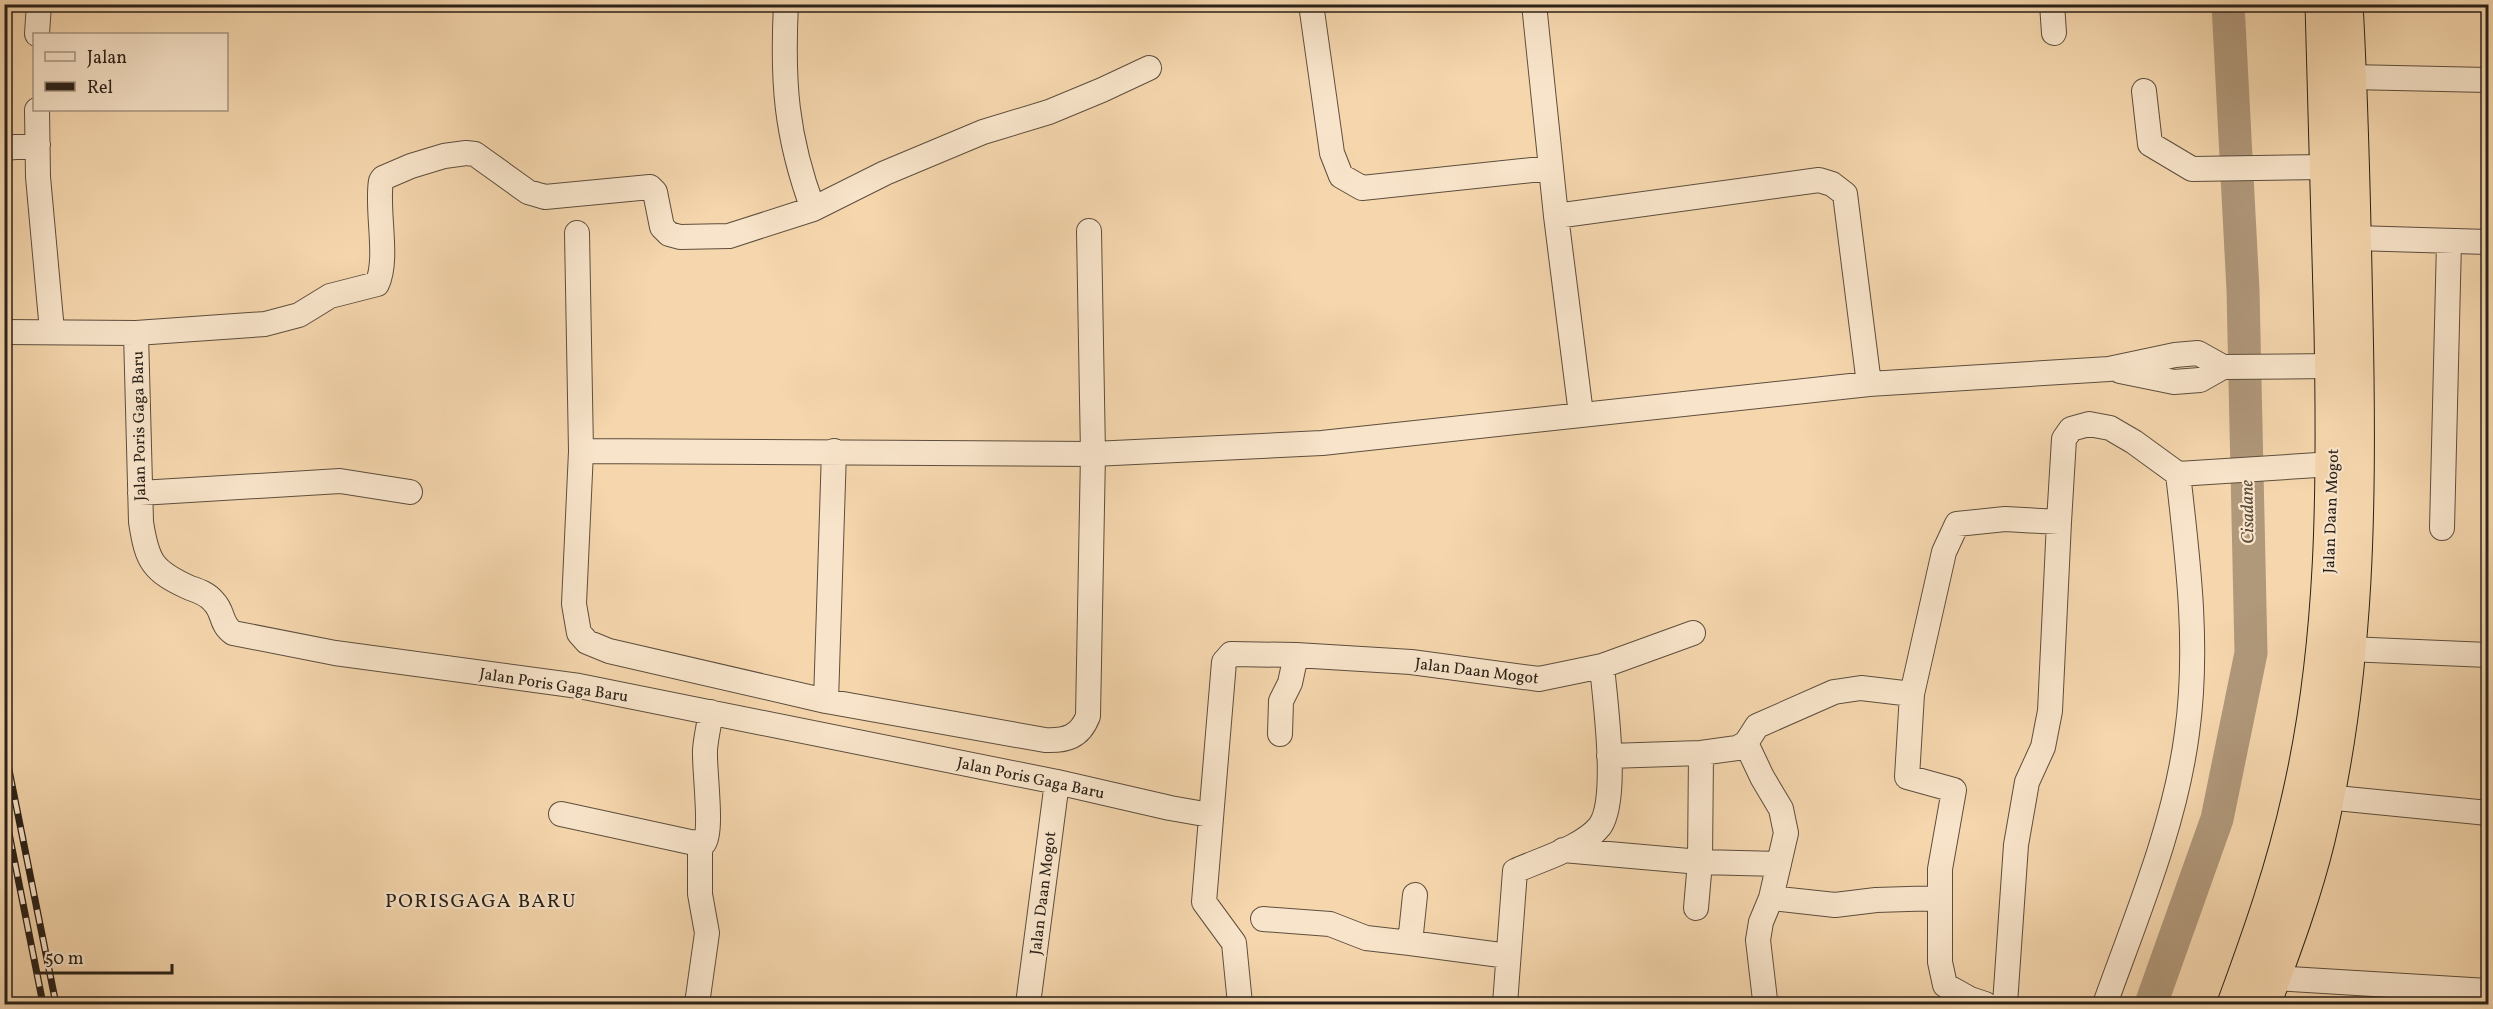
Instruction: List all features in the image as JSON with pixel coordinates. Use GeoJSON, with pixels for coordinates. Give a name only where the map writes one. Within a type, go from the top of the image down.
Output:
{"type":"FeatureCollection","features":[{"type":"Feature","properties":{"kind":"highway","name":"Jalan Daan Mogot"},"geometry":{"type":"LineString","coordinates":[[2269,992],[2294,874],[2300,795],[2322,649],[2331,553],[2323,465],[2322,366],[2327,167],[2322,4]]}},
{"type":"Feature","properties":{"kind":"highway","name":"Jalan Daan Mogot"},"geometry":{"type":"LineString","coordinates":[[2234,1005],[2294,874],[2326,797],[2349,649],[2357,548],[2359,454],[2355,238],[2346,4]]}},
{"type":"Feature","properties":{"kind":"street"},"geometry":{"type":"LineString","coordinates":[[37,33],[39,4]]}},
{"type":"Feature","properties":{"kind":"street"},"geometry":{"type":"LineString","coordinates":[[786,4],[783,58],[785,98],[802,179],[813,209]]}},
{"type":"Feature","properties":{"kind":"street"},"geometry":{"type":"LineString","coordinates":[[1311,4],[1332,153],[1341,176],[1362,188],[1551,168]]}},
{"type":"Feature","properties":{"kind":"street"},"geometry":{"type":"LineString","coordinates":[[1534,4],[1556,216],[1581,414]]}},
{"type":"Feature","properties":{"kind":"street"},"geometry":{"type":"LineString","coordinates":[[2052,4],[2054,33]]}},
{"type":"Feature","properties":{"kind":"street"},"geometry":{"type":"LineString","coordinates":[[4,332],[136,333],[285,321],[330,296],[377,284],[380,276],[382,240],[381,181],[411,166],[444,156],[475,154],[528,192],[545,198],[650,187],[655,192],[662,227],[669,234],[680,237],[729,236],[813,209],[885,173],[983,132],[1048,111],[1149,69]]}},
{"type":"Feature","properties":{"kind":"street"},"geometry":{"type":"LineString","coordinates":[[2350,77],[2488,80]]}},
{"type":"Feature","properties":{"kind":"street"},"geometry":{"type":"LineString","coordinates":[[2144,92],[2150,144],[2192,169],[2327,167]]}},
{"type":"Feature","properties":{"kind":"street"},"geometry":{"type":"LineString","coordinates":[[37,111],[38,177],[52,331]]}},
{"type":"Feature","properties":{"kind":"street"},"geometry":{"type":"LineString","coordinates":[[4,148],[38,145]]}},
{"type":"Feature","properties":{"kind":"street"},"geometry":{"type":"LineString","coordinates":[[1556,216],[1819,180],[1832,184],[1845,194],[1869,384]]}},
{"type":"Feature","properties":{"kind":"street"},"geometry":{"type":"LineString","coordinates":[[577,233],[581,451],[574,604],[579,633],[587,642],[609,651],[826,701],[1045,740],[1072,737],[1083,728],[1088,716],[1093,454],[1089,231]]}},
{"type":"Feature","properties":{"kind":"street"},"geometry":{"type":"LineString","coordinates":[[2355,238],[2488,242]]}},
{"type":"Feature","properties":{"kind":"street"},"geometry":{"type":"LineString","coordinates":[[2442,528],[2449,242]]}},
{"type":"Feature","properties":{"kind":"street","name":"Jalan Poris Gaga Baru"},"geometry":{"type":"LineString","coordinates":[[136,333],[141,522],[145,549],[158,570],[207,595],[215,602],[225,627],[232,633],[335,653],[579,686],[1210,815]]}},
{"type":"Feature","properties":{"kind":"street"},"geometry":{"type":"LineString","coordinates":[[581,451],[1093,454],[1322,443],[1869,384],[2109,369],[2174,382],[2200,380],[2223,367],[2322,366]]}},
{"type":"Feature","properties":{"kind":"street"},"geometry":{"type":"LineString","coordinates":[[2005,1005],[2016,845],[2027,782],[2043,747],[2050,711],[2064,439],[2071,429],[2089,424],[2110,429],[2187,473],[2323,465]]}},
{"type":"Feature","properties":{"kind":"street"},"geometry":{"type":"LineString","coordinates":[[826,701],[834,451]]}},
{"type":"Feature","properties":{"kind":"street"},"geometry":{"type":"LineString","coordinates":[[2105,1005],[2157,859],[2187,734],[2192,655],[2187,473]]}},
{"type":"Feature","properties":{"kind":"street"},"geometry":{"type":"LineString","coordinates":[[140,493],[340,481],[410,492]]}},
{"type":"Feature","properties":{"kind":"street"},"geometry":{"type":"LineString","coordinates":[[1985,1005],[1945,985],[1940,962],[1940,869],[1954,790],[1907,777],[1912,694],[1944,552],[1957,524],[2005,519],[2059,522]]}},
{"type":"Feature","properties":{"kind":"street","name":"Jalan Daan Mogot"},"geometry":{"type":"LineString","coordinates":[[1240,1005],[1234,943],[1204,902],[1224,662],[1231,654],[1296,654],[1411,662],[1539,679],[1602,666],[1693,633]]}},
{"type":"Feature","properties":{"kind":"street"},"geometry":{"type":"LineString","coordinates":[[2349,649],[2488,655]]}},
{"type":"Feature","properties":{"kind":"street"},"geometry":{"type":"LineString","coordinates":[[1280,734],[1281,701],[1290,683],[1296,654]]}},
{"type":"Feature","properties":{"kind":"street"},"geometry":{"type":"LineString","coordinates":[[1505,1005],[1515,871],[1581,842],[1600,826],[1607,810],[1610,756],[1602,666]]}},
{"type":"Feature","properties":{"kind":"street"},"geometry":{"type":"LineString","coordinates":[[1610,756],[1701,753],[1737,748],[1746,743],[1757,726],[1834,692],[1861,688],[1912,694]]}},
{"type":"Feature","properties":{"kind":"street"},"geometry":{"type":"LineString","coordinates":[[561,814],[700,844],[705,843],[708,832],[705,750],[711,712]]}},
{"type":"Feature","properties":{"kind":"street"},"geometry":{"type":"LineString","coordinates":[[1746,743],[1781,809],[1785,833],[1771,898],[1763,915],[1758,940],[1765,1000],[1768,1005]]}},
{"type":"Feature","properties":{"kind":"street"},"geometry":{"type":"LineString","coordinates":[[1695,908],[1700,862],[1701,753]]}},
{"type":"Feature","properties":{"kind":"street","name":"Jalan Daan Mogot"},"geometry":{"type":"LineString","coordinates":[[1028,1005],[1057,782]]}},
{"type":"Feature","properties":{"kind":"street"},"geometry":{"type":"LineString","coordinates":[[2326,797],[2488,813]]}},
{"type":"Feature","properties":{"kind":"street"},"geometry":{"type":"LineString","coordinates":[[698,1005],[707,933],[700,894],[700,844]]}},
{"type":"Feature","properties":{"kind":"street"},"geometry":{"type":"LineString","coordinates":[[1562,850],[1700,862],[1779,864]]}},
{"type":"Feature","properties":{"kind":"street"},"geometry":{"type":"LineString","coordinates":[[1410,943],[1415,895]]}},
{"type":"Feature","properties":{"kind":"street"},"geometry":{"type":"LineString","coordinates":[[1771,898],[1835,905],[1876,900],[1940,898]]}},
{"type":"Feature","properties":{"kind":"street"},"geometry":{"type":"LineString","coordinates":[[1263,919],[1329,924],[1366,938],[1508,956]]}},
{"type":"Feature","properties":{"kind":"street"},"geometry":{"type":"LineString","coordinates":[[2269,992],[2488,991]]}},
{"type":"Feature","properties":{"kind":"waterway","name":"Cisadane"},"geometry":{"type":"LineString","coordinates":[[2151,1004],[2217,819],[2251,653],[2243,290],[2228,4]]}},
{"type":"Feature","properties":{"kind":"railway"},"geometry":{"type":"LineString","coordinates":[[4,745],[56,1004]]}},
{"type":"Feature","properties":{"kind":"railway"},"geometry":{"type":"LineString","coordinates":[[4,808],[43,1004]]}},
{"type":"Feature","properties":{"kind":"district","name":"PORISGAGA BARU"},"geometry":{"type":"Point","coordinates":[481,900]}}]}
